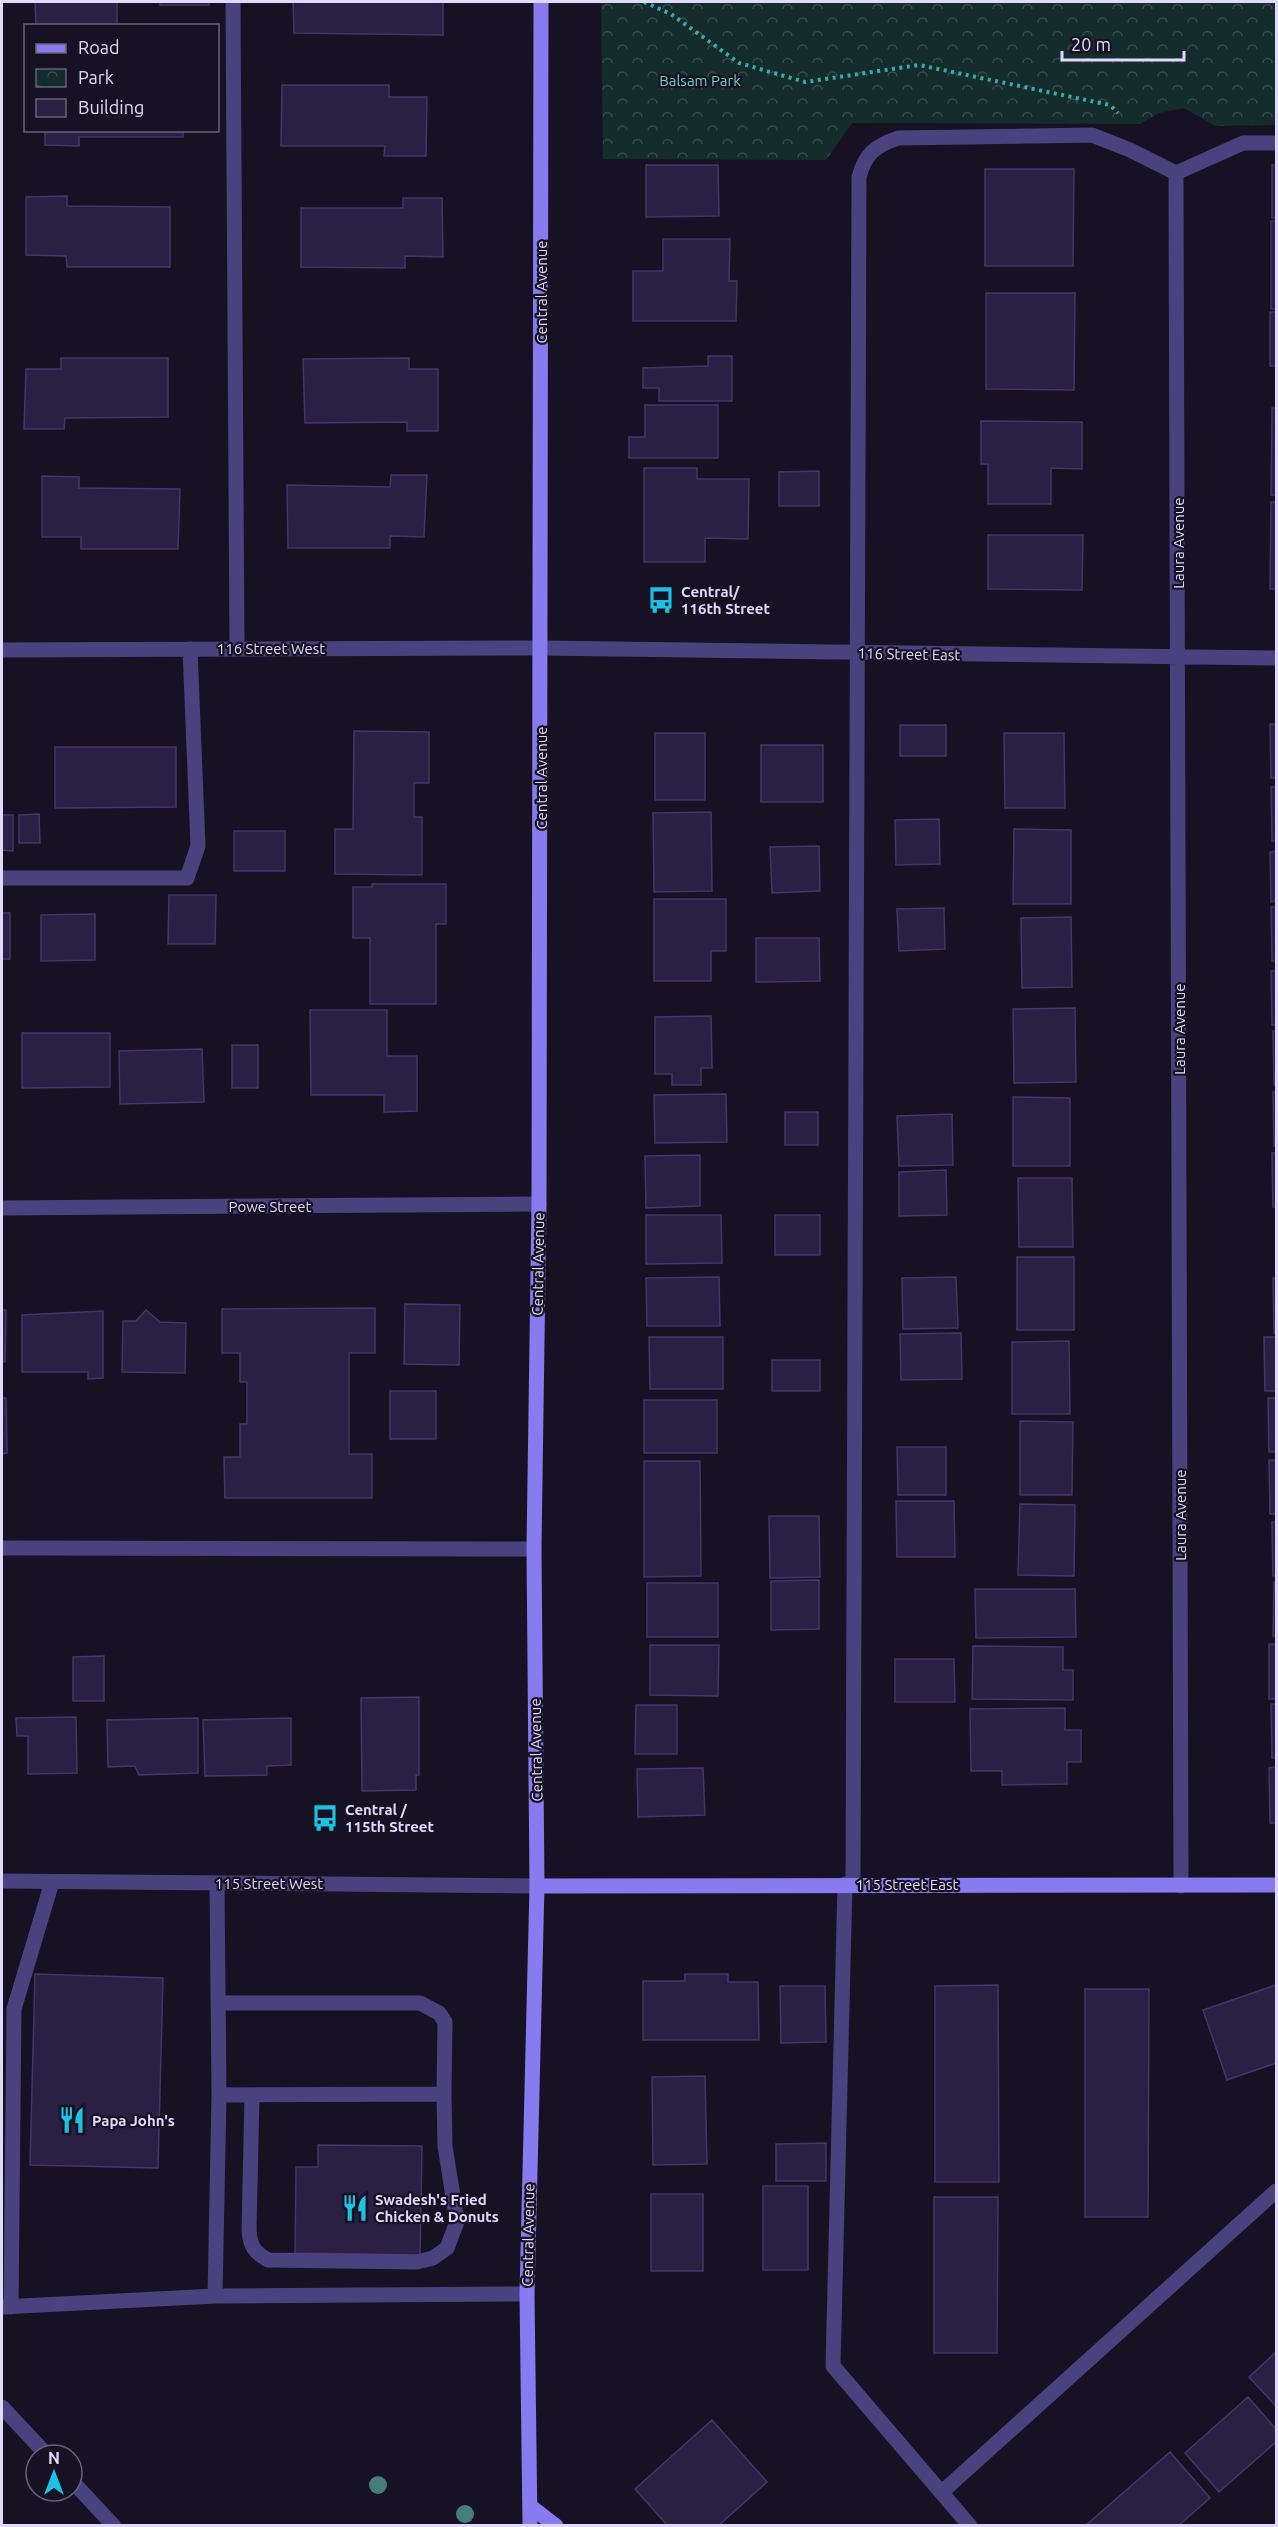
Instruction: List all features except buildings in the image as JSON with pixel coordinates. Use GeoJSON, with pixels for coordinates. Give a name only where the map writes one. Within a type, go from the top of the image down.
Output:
{"type":"FeatureCollection","features":[{"type":"Feature","properties":{"kind":"main road","name":"Central Avenue"},"geometry":{"type":"LineString","coordinates":[[530,2526],[527,2294],[537,1886],[534,1549],[539,1204],[541,2]]}},
{"type":"Feature","properties":{"kind":"main road","name":"115 Street East"},"geometry":{"type":"LineString","coordinates":[[537,1886],[1276,1885]]}},
{"type":"Feature","properties":{"kind":"main road"},"geometry":{"type":"LineString","coordinates":[[530,2506],[556,2526]]}},
{"type":"Feature","properties":{"kind":"street"},"geometry":{"type":"LineString","coordinates":[[233,2],[237,648]]}},
{"type":"Feature","properties":{"kind":"street"},"geometry":{"type":"LineString","coordinates":[[970,2526],[833,2366],[849,1884],[859,177],[863,160],[878,145],[898,138],[1092,135],[1130,150],[1176,173],[1243,143],[1276,143]]}},
{"type":"Feature","properties":{"kind":"street","name":"Laura Avenue"},"geometry":{"type":"LineString","coordinates":[[1176,173],[1181,1886]]}},
{"type":"Feature","properties":{"kind":"street","name":"116 Street West"},"geometry":{"type":"LineString","coordinates":[[2,650],[541,648]]}},
{"type":"Feature","properties":{"kind":"street","name":"116 Street East"},"geometry":{"type":"LineString","coordinates":[[541,648],[1178,658],[1276,657]]}},
{"type":"Feature","properties":{"kind":"street"},"geometry":{"type":"LineString","coordinates":[[2,878],[187,878],[198,846],[190,649]]}},
{"type":"Feature","properties":{"kind":"street","name":"Powe Street"},"geometry":{"type":"LineString","coordinates":[[2,1208],[539,1204]]}},
{"type":"Feature","properties":{"kind":"street"},"geometry":{"type":"LineString","coordinates":[[2,1548],[534,1549]]}},
{"type":"Feature","properties":{"kind":"street","name":"115 Street West"},"geometry":{"type":"LineString","coordinates":[[2,1881],[537,1886]]}},
{"type":"Feature","properties":{"kind":"street"},"geometry":{"type":"LineString","coordinates":[[52,1882],[14,2009],[6,2307],[215,2296],[527,2294]]}},
{"type":"Feature","properties":{"kind":"street"},"geometry":{"type":"LineString","coordinates":[[215,2296],[219,2095],[217,1883]]}},
{"type":"Feature","properties":{"kind":"street"},"geometry":{"type":"LineString","coordinates":[[218,2003],[420,2003],[428,2005],[439,2013],[445,2022],[445,2146],[457,2222],[447,2248],[433,2258],[417,2262],[268,2260],[256,2254],[250,2244],[249,2230],[252,2095]]}},
{"type":"Feature","properties":{"kind":"street"},"geometry":{"type":"LineString","coordinates":[[219,2095],[444,2094]]}},
{"type":"Feature","properties":{"kind":"street"},"geometry":{"type":"LineString","coordinates":[[942,2492],[1276,2191]]}},
{"type":"Feature","properties":{"kind":"street"},"geometry":{"type":"LineString","coordinates":[[2,2407],[36,2443]]}},
{"type":"Feature","properties":{"kind":"street"},"geometry":{"type":"LineString","coordinates":[[84,2494],[114,2526]]}},
{"type":"Feature","properties":{"kind":"path"},"geometry":{"type":"LineString","coordinates":[[644,2],[671,14],[739,63],[805,82],[919,65],[1110,105],[1140,134],[1130,150]]}},
{"type":"Feature","properties":{"kind":"green space","name":"Balsam Park"},"geometry":{"type":"Polygon","coordinates":[[[601,2],[1276,2],[1276,125],[1215,126],[1184,108],[1159,113],[1140,124],[852,123],[826,160],[603,159],[601,2]]]}},
{"type":"Feature","properties":{"kind":"place","name":"Central/ 116th Street"},"geometry":{"type":"Point","coordinates":[661,600]}},
{"type":"Feature","properties":{"kind":"place","name":"Central / 115th Street"},"geometry":{"type":"Point","coordinates":[325,1818]}},
{"type":"Feature","properties":{"kind":"place","name":"Papa John's"},"geometry":{"type":"Point","coordinates":[72,2120]}},
{"type":"Feature","properties":{"kind":"place","name":"Swadesh's Fried Chicken & Donuts"},"geometry":{"type":"Point","coordinates":[355,2208]}}]}
